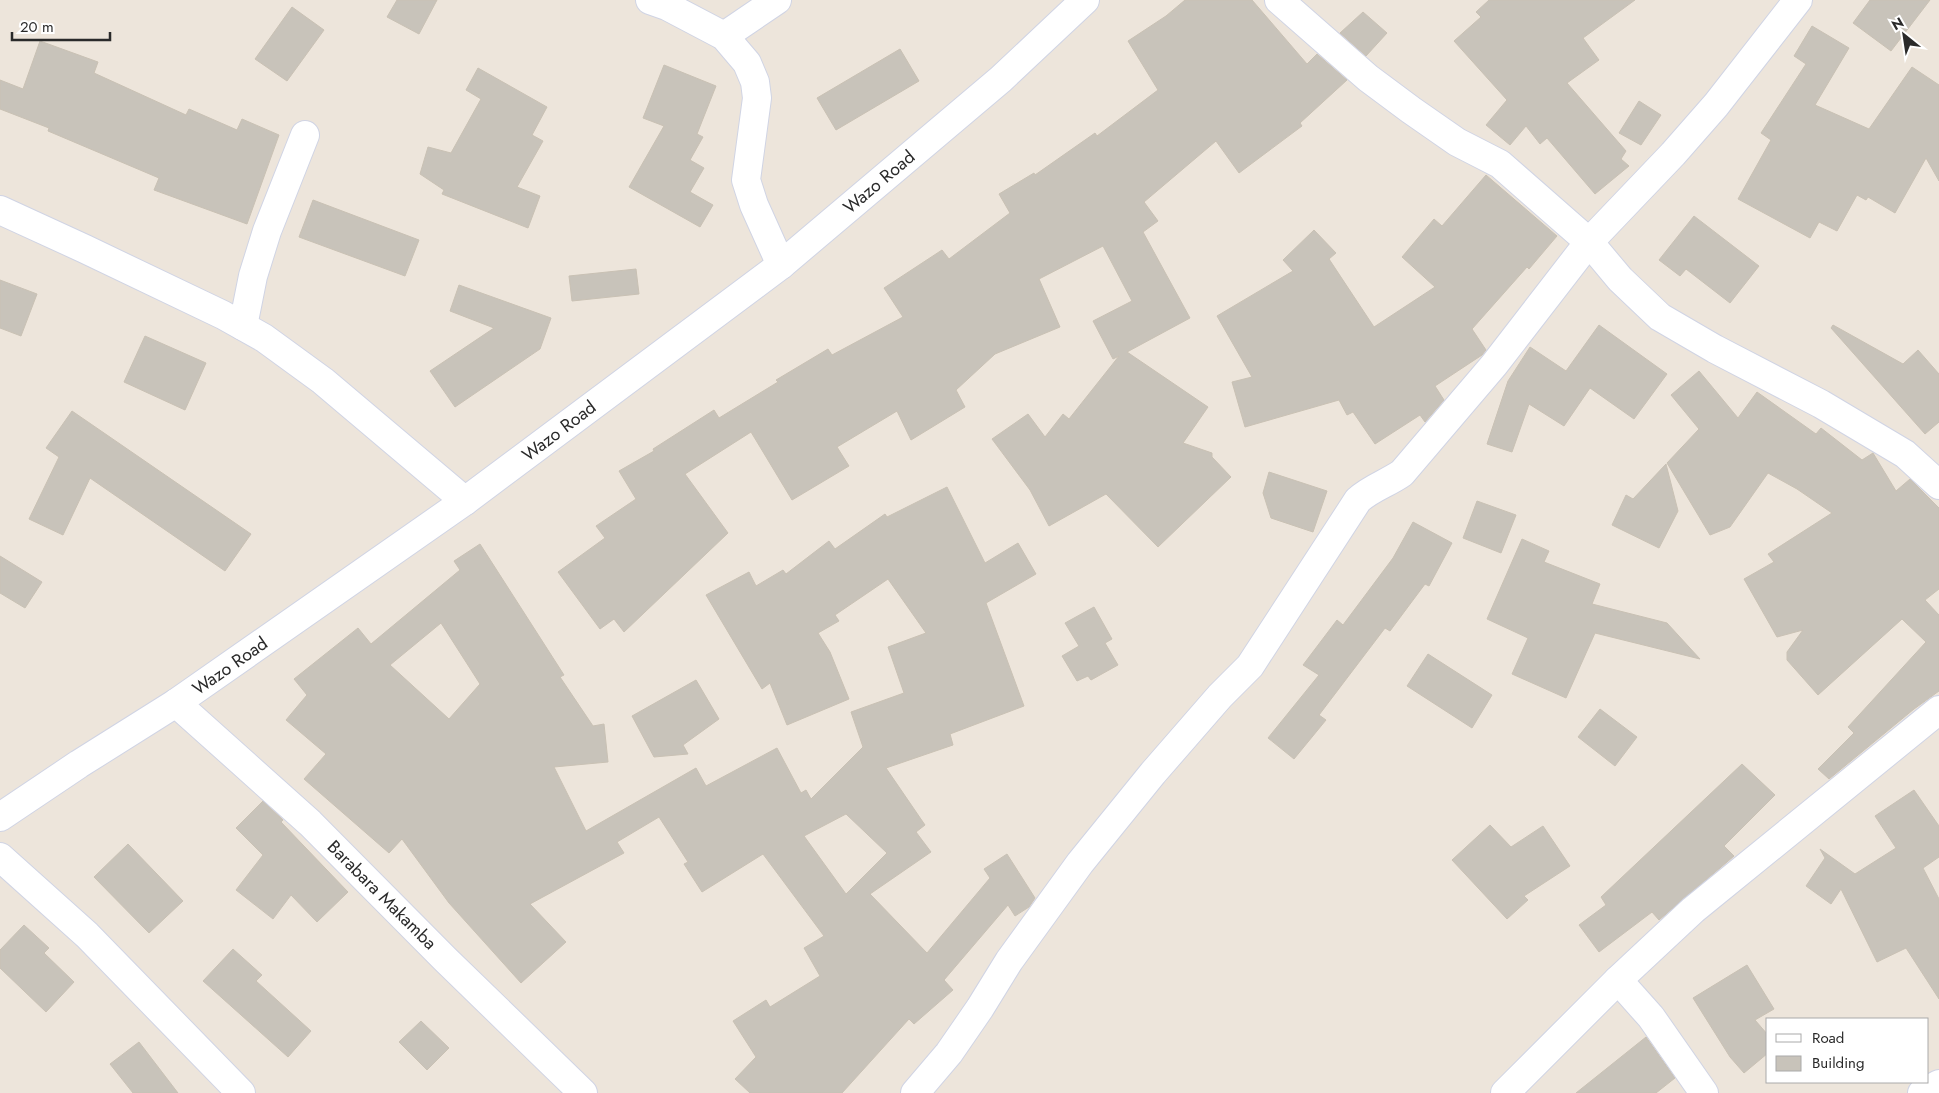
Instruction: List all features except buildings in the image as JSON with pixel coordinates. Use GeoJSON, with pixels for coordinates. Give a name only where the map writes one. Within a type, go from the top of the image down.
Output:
{"type":"FeatureCollection","features":[{"type":"Feature","properties":{"kind":"street"},"geometry":{"type":"LineString","coordinates":[[650,0],[667,6],[724,36],[748,63],[755,82],[756,98],[746,180],[754,205],[781,265]]}},
{"type":"Feature","properties":{"kind":"street"},"geometry":{"type":"LineString","coordinates":[[724,36],[778,0]]}},
{"type":"Feature","properties":{"kind":"street","name":"Wazo Road"},"geometry":{"type":"LineString","coordinates":[[0,817],[79,764],[176,703],[465,501],[781,265],[1001,79],[1085,0]]}},
{"type":"Feature","properties":{"kind":"street"},"geometry":{"type":"LineString","coordinates":[[1279,0],[1368,78],[1457,142],[1500,164],[1589,242],[1620,279],[1660,317],[1715,349],[1822,404],[1905,454],[1939,485]]}},
{"type":"Feature","properties":{"kind":"street"},"geometry":{"type":"LineString","coordinates":[[915,1093],[949,1053],[980,1008],[1009,960],[1092,848],[1220,696],[1250,666],[1358,500],[1402,473],[1494,365],[1589,242],[1673,154],[1716,105],[1798,0]]}},
{"type":"Feature","properties":{"kind":"street"},"geometry":{"type":"LineString","coordinates":[[243,326],[253,276],[264,240],[305,135]]}},
{"type":"Feature","properties":{"kind":"street"},"geometry":{"type":"LineString","coordinates":[[0,210],[85,249],[264,338],[323,381],[465,501]]}},
{"type":"Feature","properties":{"kind":"street","name":"Barabara Makamba"},"geometry":{"type":"LineString","coordinates":[[176,703],[310,822],[445,959],[583,1093]]}},
{"type":"Feature","properties":{"kind":"street"},"geometry":{"type":"LineString","coordinates":[[1505,1093],[1618,980],[1693,910],[1939,710]]}},
{"type":"Feature","properties":{"kind":"street"},"geometry":{"type":"LineString","coordinates":[[0,857],[87,935],[241,1093]]}},
{"type":"Feature","properties":{"kind":"street"},"geometry":{"type":"LineString","coordinates":[[1618,980],[1651,1017],[1704,1093]]}},
{"type":"Feature","properties":{"kind":"street"},"geometry":{"type":"LineString","coordinates":[[1922,1093],[1939,1084]]}}]}
